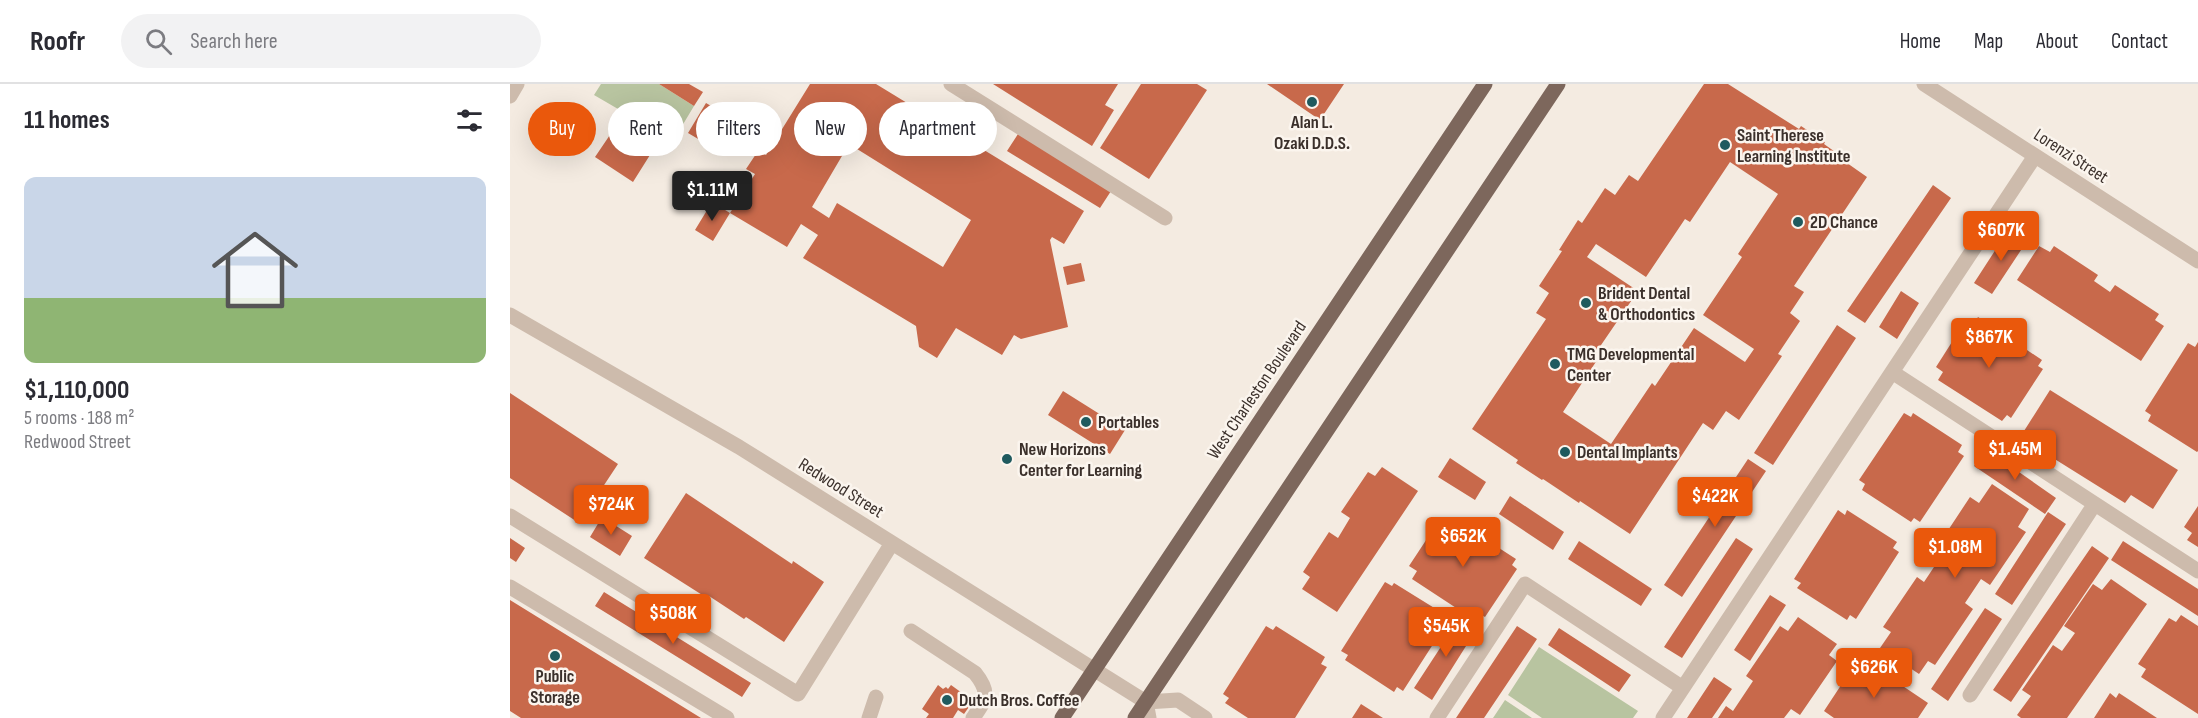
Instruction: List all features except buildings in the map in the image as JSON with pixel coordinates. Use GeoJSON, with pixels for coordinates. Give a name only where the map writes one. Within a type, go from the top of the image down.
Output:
{"type":"FeatureCollection","features":[{"type":"Feature","properties":{"kind":"main road","name":"West Charleston Boulevard"},"geometry":{"type":"LineString","coordinates":[[1062,718],[1485,84]]}},
{"type":"Feature","properties":{"kind":"main road"},"geometry":{"type":"LineString","coordinates":[[1135,718],[1558,84]]}},
{"type":"Feature","properties":{"kind":"street"},"geometry":{"type":"LineString","coordinates":[[510,96],[518,84]]}},
{"type":"Feature","properties":{"kind":"street"},"geometry":{"type":"LineString","coordinates":[[951,84],[1165,218]]}},
{"type":"Feature","properties":{"kind":"street","name":"Lorenzi Street"},"geometry":{"type":"LineString","coordinates":[[1924,84],[2198,261]]}},
{"type":"Feature","properties":{"kind":"street"},"geometry":{"type":"LineString","coordinates":[[1663,718],[2035,156]]}},
{"type":"Feature","properties":{"kind":"street","name":"Redwood Street"},"geometry":{"type":"LineString","coordinates":[[510,315],[740,447],[1146,702]]}},
{"type":"Feature","properties":{"kind":"street"},"geometry":{"type":"LineString","coordinates":[[1892,372],[2198,571]]}},
{"type":"Feature","properties":{"kind":"street"},"geometry":{"type":"LineString","coordinates":[[1970,695],[2094,505]]}},
{"type":"Feature","properties":{"kind":"street"},"geometry":{"type":"LineString","coordinates":[[510,516],[798,694],[892,543]]}},
{"type":"Feature","properties":{"kind":"street"},"geometry":{"type":"LineString","coordinates":[[1437,718],[1525,584],[1683,688]]}},
{"type":"Feature","properties":{"kind":"street"},"geometry":{"type":"LineString","coordinates":[[510,587],[727,718]]}},
{"type":"Feature","properties":{"kind":"street"},"geometry":{"type":"LineString","coordinates":[[911,631],[975,673],[982,682],[986,690],[984,702],[973,718]]}},
{"type":"Feature","properties":{"kind":"street"},"geometry":{"type":"LineString","coordinates":[[869,718],[876,697]]}},
{"type":"Feature","properties":{"kind":"street"},"geometry":{"type":"LineString","coordinates":[[1149,718],[1146,702],[1178,700],[1205,718]]}},
{"type":"Feature","properties":{"kind":"green space"},"geometry":{"type":"Polygon","coordinates":[[[601,84],[659,84],[694,106],[684,123],[684,102],[608,103],[594,95],[601,84]]]}},
{"type":"Feature","properties":{"kind":"green space"},"geometry":{"type":"Polygon","coordinates":[[[1539,647],[1638,711],[1633,718],[1542,718],[1508,695],[1539,647]]]}},
{"type":"Feature","properties":{"kind":"green space"},"geometry":{"type":"Polygon","coordinates":[[[1505,700],[1532,718],[1493,718],[1505,700]]]}},
{"type":"Feature","properties":{"kind":"place","name":"Alan L. Ozaki D.D.S."},"geometry":{"type":"Point","coordinates":[1312,102]}},
{"type":"Feature","properties":{"kind":"place","name":"Saint Therese Learning Institute"},"geometry":{"type":"Point","coordinates":[1725,145]}},
{"type":"Feature","properties":{"kind":"place","name":"2D Chance"},"geometry":{"type":"Point","coordinates":[1798,222]}},
{"type":"Feature","properties":{"kind":"place","name":"Brident Dental & Orthodontics"},"geometry":{"type":"Point","coordinates":[1586,303]}},
{"type":"Feature","properties":{"kind":"place","name":"TMG Developmental Center"},"geometry":{"type":"Point","coordinates":[1555,364]}},
{"type":"Feature","properties":{"kind":"place","name":"Portables"},"geometry":{"type":"Point","coordinates":[1086,422]}},
{"type":"Feature","properties":{"kind":"place","name":"Dental Implants"},"geometry":{"type":"Point","coordinates":[1565,452]}},
{"type":"Feature","properties":{"kind":"place","name":"New Horizons Center for Learning"},"geometry":{"type":"Point","coordinates":[1007,459]}},
{"type":"Feature","properties":{"kind":"place","name":"Public Storage"},"geometry":{"type":"Point","coordinates":[555,656]}},
{"type":"Feature","properties":{"kind":"place","name":"Dutch Bros. Coffee"},"geometry":{"type":"Point","coordinates":[947,700]}}]}
